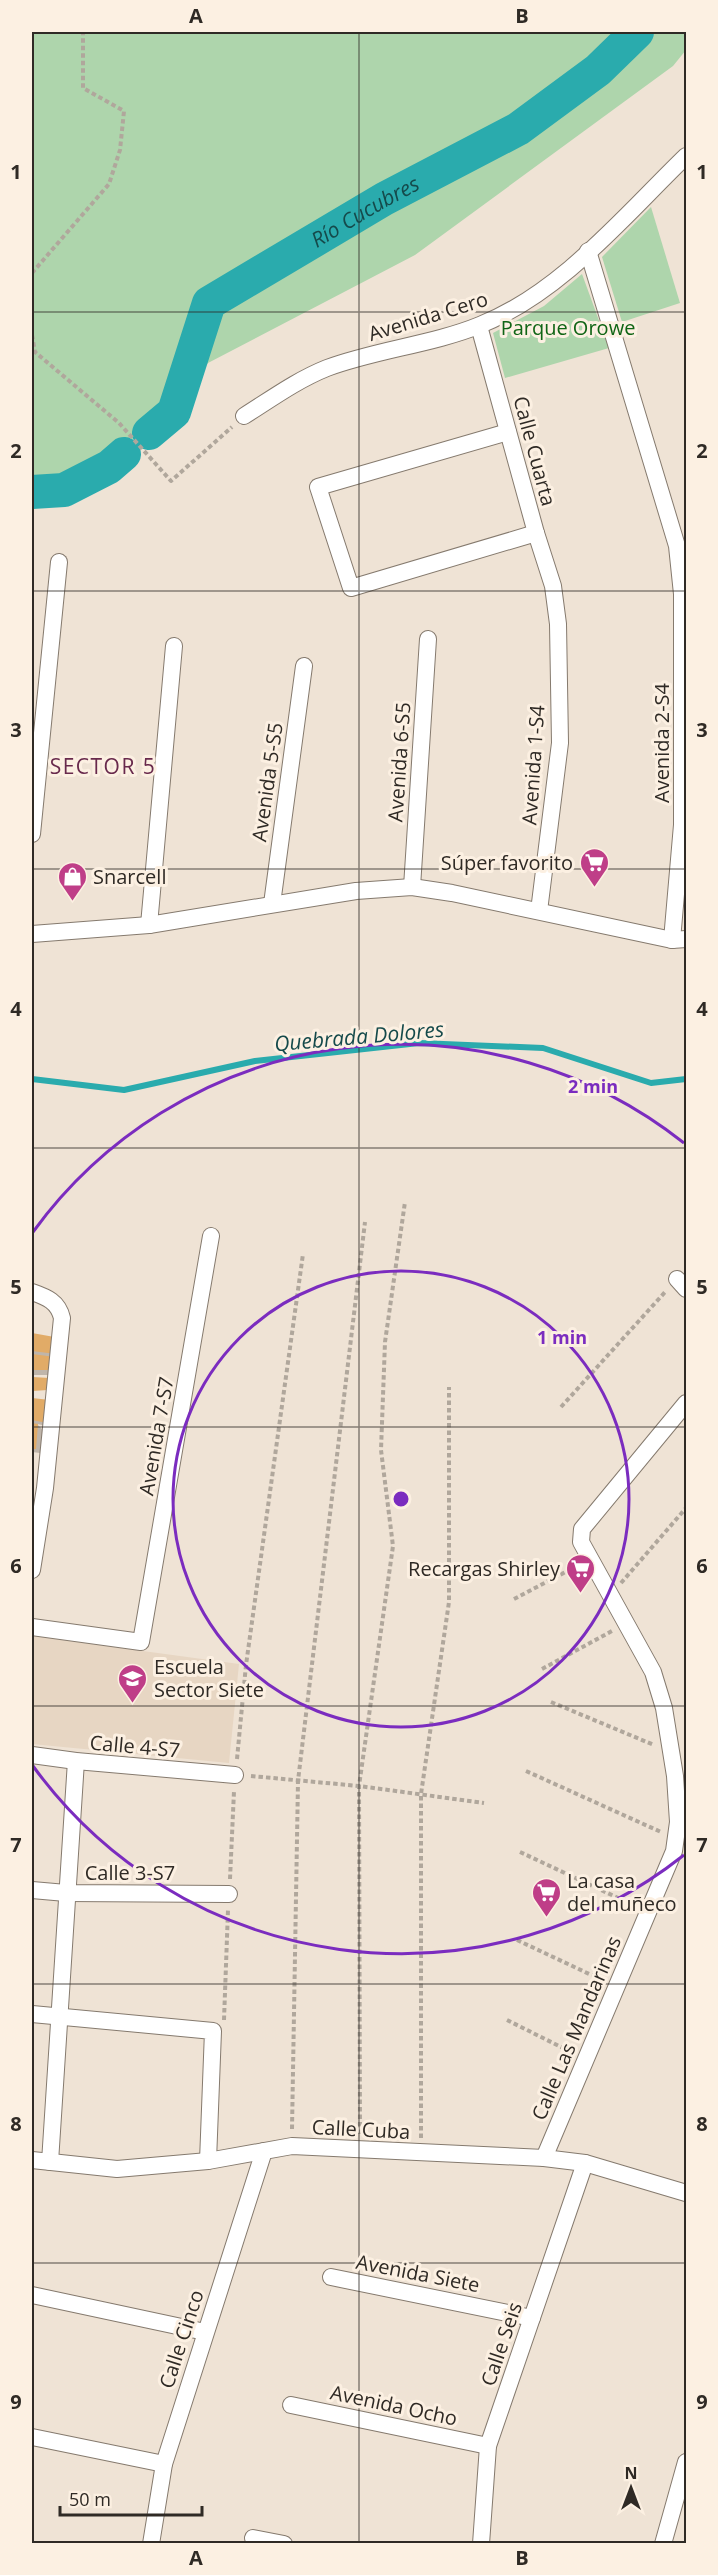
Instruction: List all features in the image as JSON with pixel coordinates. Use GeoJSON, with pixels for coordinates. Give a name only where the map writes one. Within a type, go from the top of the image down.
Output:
{"type":"FeatureCollection","features":[{"type":"Feature","properties":{"kind":"street","name":"Avenida Cero"},"geometry":{"type":"LineString","coordinates":[[244,416],[292,386],[326,369],[479,326],[520,305],[557,280],[687,156]]}},
{"type":"Feature","properties":{"kind":"street","name":"Avenida 2-S4"},"geometry":{"type":"LineString","coordinates":[[588,251],[677,546],[682,594],[682,825],[679,940]]}},
{"type":"Feature","properties":{"kind":"street","name":"Calle Cuarta"},"geometry":{"type":"LineString","coordinates":[[479,326],[536,533],[554,586]]}},
{"type":"Feature","properties":{"kind":"street"},"geometry":{"type":"LineString","coordinates":[[508,432],[318,487],[351,588],[536,533]]}},
{"type":"Feature","properties":{"kind":"street"},"geometry":{"type":"LineString","coordinates":[[32,834],[59,562]]}},
{"type":"Feature","properties":{"kind":"street","name":"Avenida 1-S4"},"geometry":{"type":"LineString","coordinates":[[539,911],[560,743],[558,624],[554,586]]}},
{"type":"Feature","properties":{"kind":"street","name":"Avenida 6-S5"},"geometry":{"type":"LineString","coordinates":[[412,887],[428,639]]}},
{"type":"Feature","properties":{"kind":"street"},"geometry":{"type":"LineString","coordinates":[[149,925],[174,646]]}},
{"type":"Feature","properties":{"kind":"street","name":"Avenida 5-S5"},"geometry":{"type":"LineString","coordinates":[[272,904],[304,666]]}},
{"type":"Feature","properties":{"kind":"street"},"geometry":{"type":"LineString","coordinates":[[32,934],[149,925],[356,891],[412,887],[452,892],[679,940]]}},
{"type":"Feature","properties":{"kind":"street","name":"Avenida 7-S7"},"geometry":{"type":"LineString","coordinates":[[32,1627],[141,1642],[211,1236]]}},
{"type":"Feature","properties":{"kind":"street"},"geometry":{"type":"LineString","coordinates":[[32,1292],[50,1298],[60,1309],[62,1337],[38,1487],[32,1570]]}},
{"type":"Feature","properties":{"kind":"street","name":"Calle Las Mandarinas"},"geometry":{"type":"LineString","coordinates":[[544,2158],[674,1851],[678,1821],[664,1708],[653,1672],[581,1542],[582,1529],[588,1518],[687,1402]]}},
{"type":"Feature","properties":{"kind":"street","name":"Calle 4-S7"},"geometry":{"type":"LineString","coordinates":[[32,1755],[235,1775]]}},
{"type":"Feature","properties":{"kind":"street"},"geometry":{"type":"LineString","coordinates":[[50,2162],[76,1761]]}},
{"type":"Feature","properties":{"kind":"street","name":"Calle 3-S7"},"geometry":{"type":"LineString","coordinates":[[32,1890],[66,1893],[229,1894]]}},
{"type":"Feature","properties":{"kind":"street"},"geometry":{"type":"LineString","coordinates":[[32,2014],[213,2031],[208,2161]]}},
{"type":"Feature","properties":{"kind":"street","name":"Calle Cuba"},"geometry":{"type":"LineString","coordinates":[[32,2160],[117,2169],[208,2161],[292,2146],[544,2158],[585,2163],[687,2193]]}},
{"type":"Feature","properties":{"kind":"street","name":"Calle Cinco"},"geometry":{"type":"LineString","coordinates":[[151,2544],[164,2464],[264,2151]]}},
{"type":"Feature","properties":{"kind":"street","name":"Calle Seis"},"geometry":{"type":"LineString","coordinates":[[481,2544],[488,2446],[585,2163]]}},
{"type":"Feature","properties":{"kind":"street","name":"Avenida Siete"},"geometry":{"type":"LineString","coordinates":[[332,2277],[532,2318]]}},
{"type":"Feature","properties":{"kind":"street"},"geometry":{"type":"LineString","coordinates":[[32,2295],[205,2332]]}},
{"type":"Feature","properties":{"kind":"street","name":"Avenida Ocho"},"geometry":{"type":"LineString","coordinates":[[291,2404],[488,2446]]}},
{"type":"Feature","properties":{"kind":"street"},"geometry":{"type":"LineString","coordinates":[[32,2437],[164,2464]]}},
{"type":"Feature","properties":{"kind":"street"},"geometry":{"type":"LineString","coordinates":[[663,2544],[687,2462]]}},
{"type":"Feature","properties":{"kind":"street"},"geometry":{"type":"LineString","coordinates":[[253,2538],[284,2544]]}},
{"type":"Feature","properties":{"kind":"path"},"geometry":{"type":"LineString","coordinates":[[32,273],[109,184],[120,150],[124,111],[83,88],[83,32]]}},
{"type":"Feature","properties":{"kind":"path"},"geometry":{"type":"LineString","coordinates":[[32,335],[35,352],[118,423],[171,481],[244,416]]}},
{"type":"Feature","properties":{"kind":"path"},"geometry":{"type":"LineString","coordinates":[[360,2150],[359,1786],[393,1546],[381,1450],[384,1353],[405,1202]]}},
{"type":"Feature","properties":{"kind":"path"},"geometry":{"type":"LineString","coordinates":[[292,2146],[298,1781],[365,1222]]}},
{"type":"Feature","properties":{"kind":"path"},"geometry":{"type":"LineString","coordinates":[[303,1254],[248,1654],[235,1775],[359,1786],[484,1803]]}},
{"type":"Feature","properties":{"kind":"path"},"geometry":{"type":"LineString","coordinates":[[561,1407],[682,1284]]}},
{"type":"Feature","properties":{"kind":"path"},"geometry":{"type":"LineString","coordinates":[[421,2153],[421,1794],[448,1602],[448,1387]]}},
{"type":"Feature","properties":{"kind":"path"},"geometry":{"type":"LineString","coordinates":[[610,1595],[687,1508]]}},
{"type":"Feature","properties":{"kind":"path"},"geometry":{"type":"LineString","coordinates":[[514,1599],[591,1558]]}},
{"type":"Feature","properties":{"kind":"path"},"geometry":{"type":"LineString","coordinates":[[542,1669],[626,1623]]}},
{"type":"Feature","properties":{"kind":"path"},"geometry":{"type":"LineString","coordinates":[[551,1702],[671,1752]]}},
{"type":"Feature","properties":{"kind":"path"},"geometry":{"type":"LineString","coordinates":[[526,1771],[675,1839]]}},
{"type":"Feature","properties":{"kind":"path"},"geometry":{"type":"LineString","coordinates":[[520,1852],[648,1912]]}},
{"type":"Feature","properties":{"kind":"path"},"geometry":{"type":"LineString","coordinates":[[517,1940],[616,1987]]}},
{"type":"Feature","properties":{"kind":"path"},"geometry":{"type":"LineString","coordinates":[[507,2020],[586,2059]]}},
{"type":"Feature","properties":{"kind":"shaded area","name":"Escuela Sector Siete"},"geometry":{"type":"Polygon","coordinates":[[[32,1636],[239,1664],[229,1763],[32,1744],[32,1636]]]}},
{"type":"Feature","properties":{"kind":"green space"},"geometry":{"type":"Polygon","coordinates":[[[32,32],[686,32],[686,50],[673,66],[415,255],[208,363],[170,407],[105,463],[66,478],[32,479],[32,32]]]}},
{"type":"Feature","properties":{"kind":"green space","name":"Parque Orowe"},"geometry":{"type":"Polygon","coordinates":[[[651,207],[680,303],[622,322],[602,257],[651,207]]]}},
{"type":"Feature","properties":{"kind":"green space","name":"Parque Orowe"},"geometry":{"type":"Polygon","coordinates":[[[582,274],[609,348],[505,378],[493,333],[544,306],[582,274]]]}},
{"type":"Feature","properties":{"kind":"building"},"geometry":{"type":"Polygon","coordinates":[[[32,1333],[60,1338],[56,1354],[32,1351],[32,1333]]]}},
{"type":"Feature","properties":{"kind":"building"},"geometry":{"type":"Polygon","coordinates":[[[32,1354],[55,1357],[54,1370],[32,1370],[32,1354]]]}},
{"type":"Feature","properties":{"kind":"building"},"geometry":{"type":"Polygon","coordinates":[[[32,1377],[50,1378],[48,1390],[32,1391],[32,1377]]]}},
{"type":"Feature","properties":{"kind":"building"},"geometry":{"type":"Polygon","coordinates":[[[32,1398],[50,1400],[47,1423],[32,1420],[32,1398]]]}},
{"type":"Feature","properties":{"kind":"building"},"geometry":{"type":"Polygon","coordinates":[[[32,1423],[38,1424],[36,1449],[32,1449],[32,1423]]]}},
{"type":"Feature","properties":{"kind":"waterway","name":"Río Cucubres"},"geometry":{"type":"LineString","coordinates":[[149,433],[174,412],[209,303],[384,199],[518,129],[598,70],[637,32]]}},
{"type":"Feature","properties":{"kind":"waterway","name":"Río Cucubres"},"geometry":{"type":"LineString","coordinates":[[32,492],[64,490],[109,467],[124,454]]}},
{"type":"Feature","properties":{"kind":"waterway","name":"Quebrada Dolores"},"geometry":{"type":"LineString","coordinates":[[32,1079],[124,1090],[255,1061],[419,1043],[543,1048],[651,1083],[686,1079]]}},
{"type":"Feature","properties":{"kind":"place","name":"Súper favorito"},"geometry":{"type":"Point","coordinates":[594,888]}},
{"type":"Feature","properties":{"kind":"place","name":"Snarcell"},"geometry":{"type":"Point","coordinates":[72,902]}},
{"type":"Feature","properties":{"kind":"place","name":"Recargas Shirley"},"geometry":{"type":"Point","coordinates":[581,1594]}},
{"type":"Feature","properties":{"kind":"place","name":"Escuela Sector Siete"},"geometry":{"type":"Point","coordinates":[133,1704]}},
{"type":"Feature","properties":{"kind":"place","name":"La casa del muñeco"},"geometry":{"type":"Point","coordinates":[546,1918]}},
{"type":"Feature","properties":{"kind":"district","name":"SECTOR 5"},"geometry":{"type":"Point","coordinates":[103,766]}}]}
